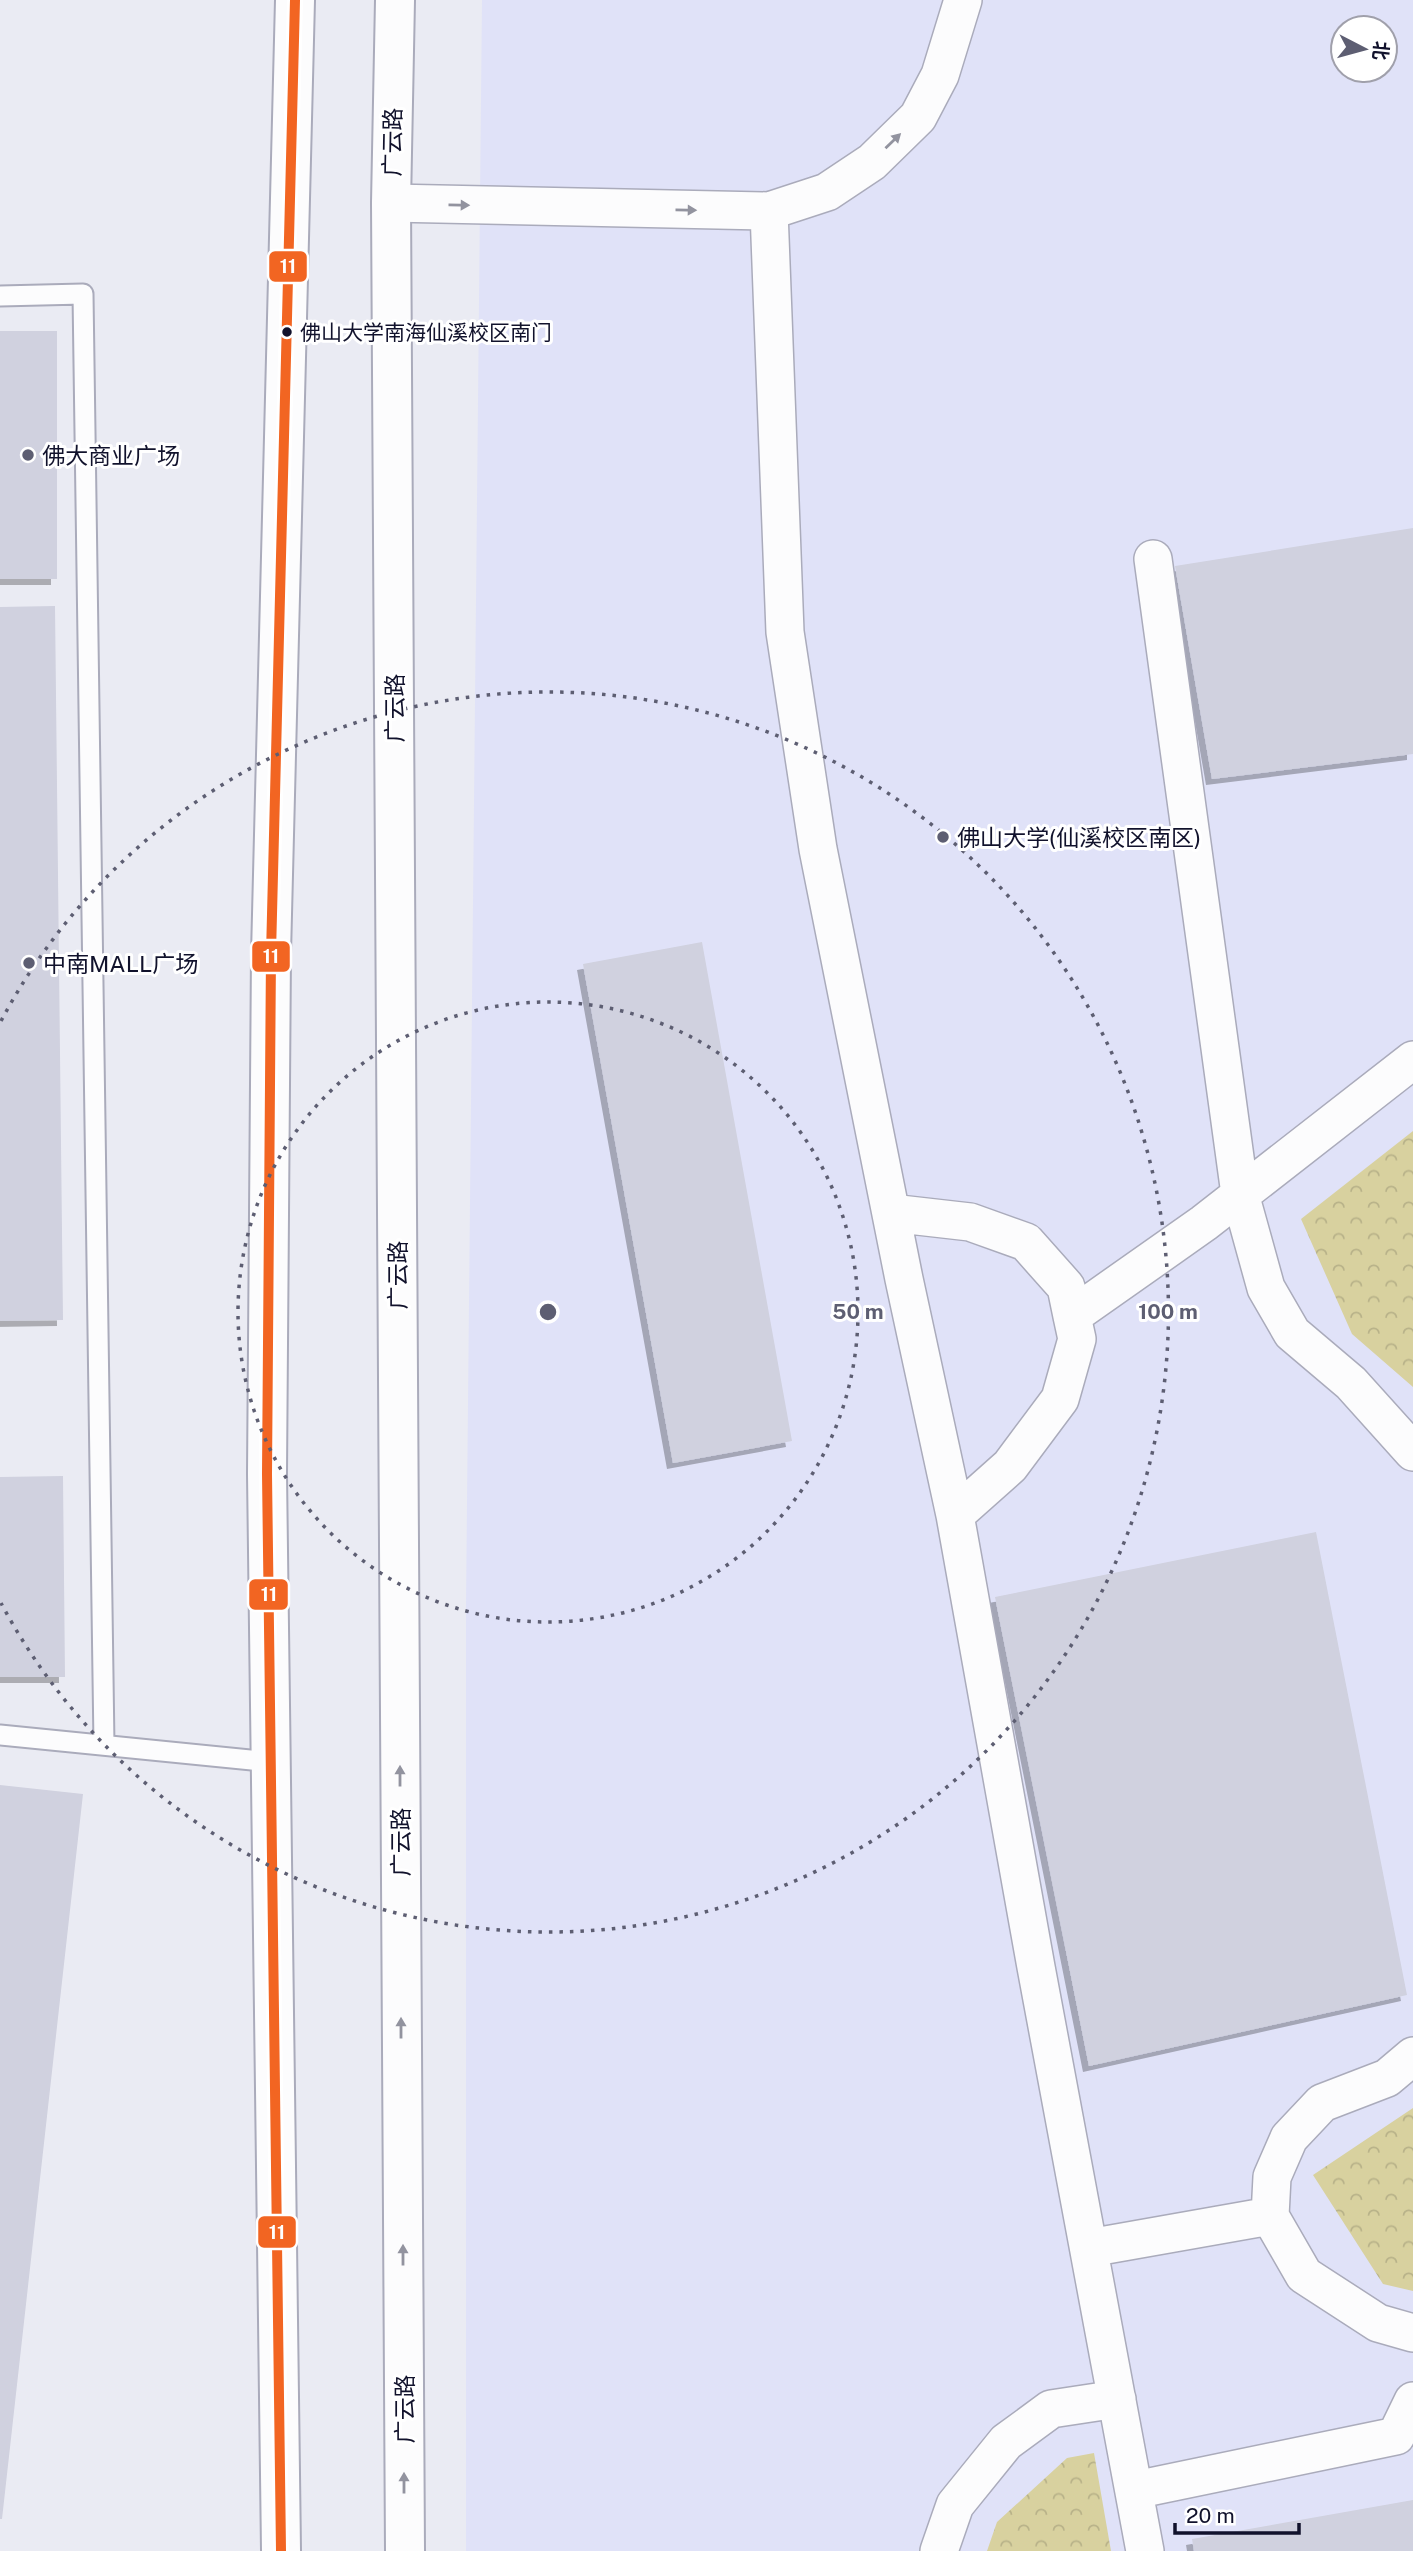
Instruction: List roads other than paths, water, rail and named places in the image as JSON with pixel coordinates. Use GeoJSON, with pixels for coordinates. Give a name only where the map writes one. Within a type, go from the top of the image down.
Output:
{"type":"FeatureCollection","features":[{"type":"Feature","properties":{"kind":"main road"},"geometry":{"type":"LineString","coordinates":[[281,2551],[267,1461],[271,954],[295,0]]}},
{"type":"Feature","properties":{"kind":"main road","name":"广云路"},"geometry":{"type":"LineString","coordinates":[[395,0],[391,204],[405,2551]]}},
{"type":"Feature","properties":{"kind":"street"},"geometry":{"type":"LineString","coordinates":[[391,204],[769,211],[827,192],[872,162],[918,117],[940,75],[964,0]]}},
{"type":"Feature","properties":{"kind":"street"},"geometry":{"type":"LineString","coordinates":[[769,211],[785,632],[818,849],[955,1515],[1145,2551]]}},
{"type":"Feature","properties":{"kind":"street"},"geometry":{"type":"LineString","coordinates":[[1153,559],[1240,1194],[1266,1287],[1292,1333],[1351,1383],[1413,1452]]}},
{"type":"Feature","properties":{"kind":"street"},"geometry":{"type":"LineString","coordinates":[[1072,1316],[1240,1194],[1413,1060]]}},
{"type":"Feature","properties":{"kind":"street"},"geometry":{"type":"LineString","coordinates":[[891,1213],[970,1222],[1026,1242],[1066,1287],[1077,1339],[1060,1399],[1010,1466],[955,1515]]}},
{"type":"Feature","properties":{"kind":"street"},"geometry":{"type":"LineString","coordinates":[[1413,2056],[1387,2078],[1322,2103],[1289,2138],[1272,2177],[1270,2216],[1304,2275],[1378,2323],[1413,2333]]}},
{"type":"Feature","properties":{"kind":"street"},"geometry":{"type":"LineString","coordinates":[[1089,2248],[1270,2216]]}},
{"type":"Feature","properties":{"kind":"street"},"geometry":{"type":"LineString","coordinates":[[939,2551],[955,2505],[1006,2442],[1051,2409],[1117,2399]]}},
{"type":"Feature","properties":{"kind":"street"},"geometry":{"type":"LineString","coordinates":[[1135,2490],[1396,2436],[1413,2401]]}},
{"type":"Feature","properties":{"kind":"lane"},"geometry":{"type":"LineString","coordinates":[[0,296],[83,294],[104,1745]]}},
{"type":"Feature","properties":{"kind":"lane"},"geometry":{"type":"LineString","coordinates":[[0,1735],[271,1762]]}},
{"type":"Feature","properties":{"kind":"place","name":"佛山大学南海仙溪校区南门"},"geometry":{"type":"Point","coordinates":[287,332]}},
{"type":"Feature","properties":{"kind":"place","name":"佛大商业广场"},"geometry":{"type":"Point","coordinates":[28,455]}},
{"type":"Feature","properties":{"kind":"place","name":"佛山大学(仙溪校区南区)"},"geometry":{"type":"Point","coordinates":[943,837]}},
{"type":"Feature","properties":{"kind":"place","name":"中南MALL广场"},"geometry":{"type":"Point","coordinates":[29,963]}}]}
